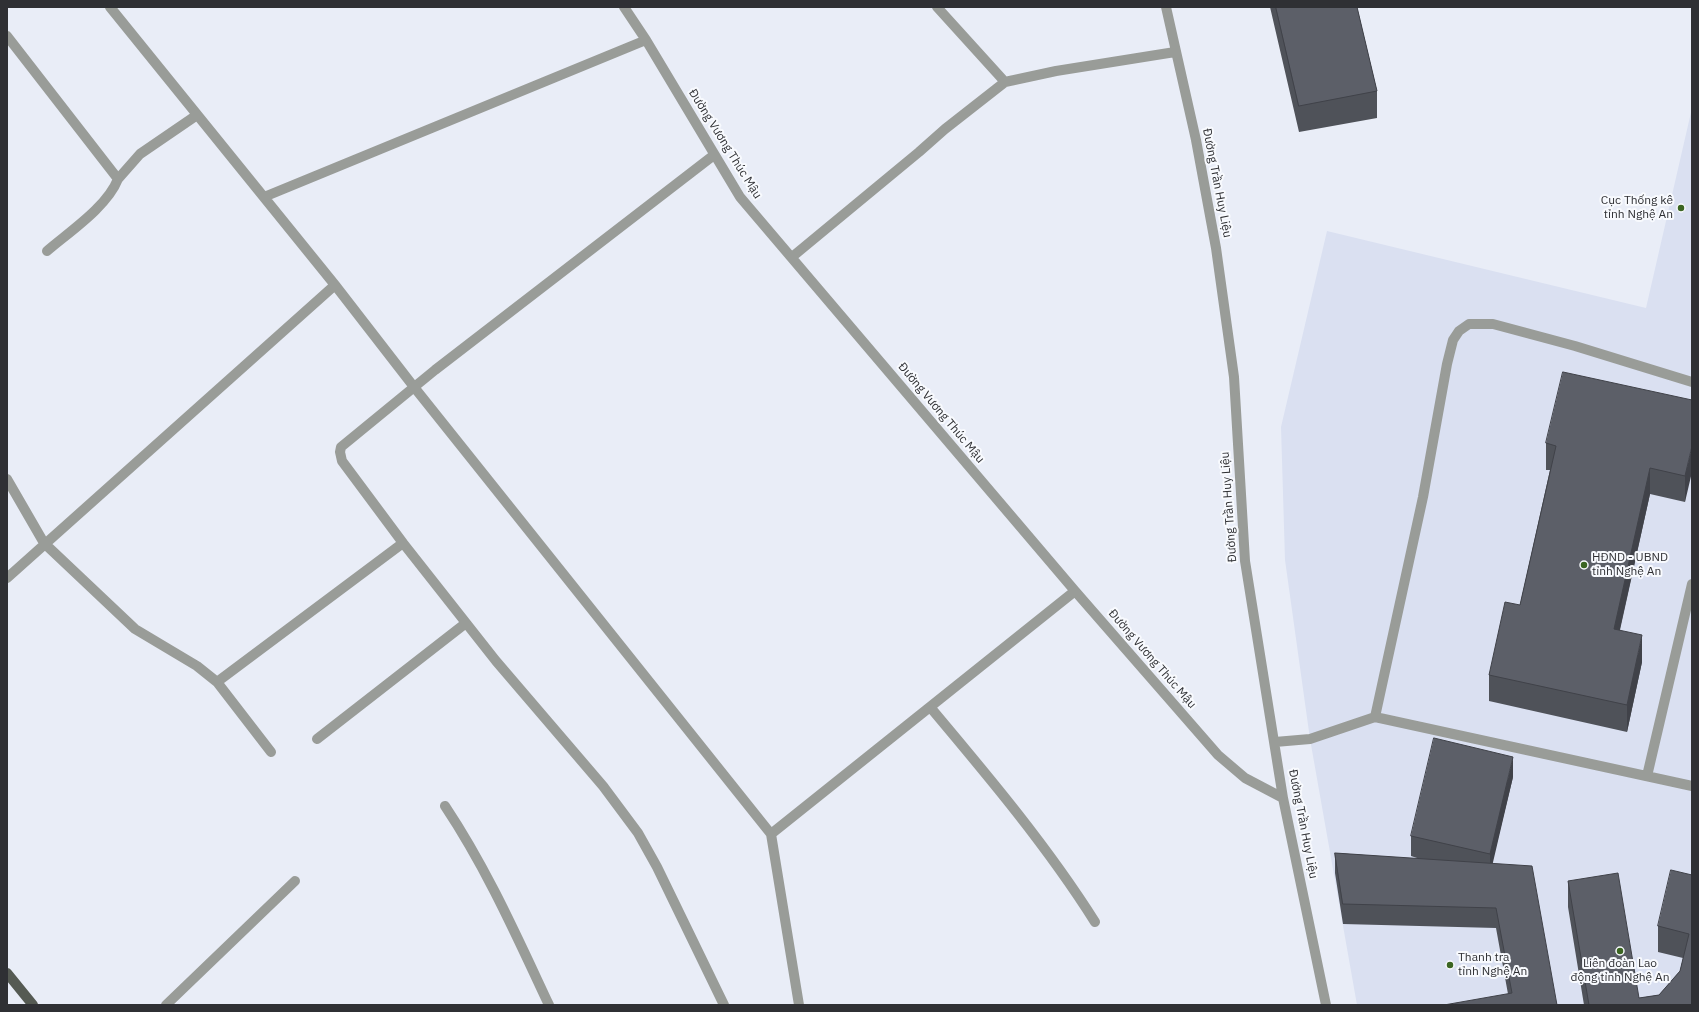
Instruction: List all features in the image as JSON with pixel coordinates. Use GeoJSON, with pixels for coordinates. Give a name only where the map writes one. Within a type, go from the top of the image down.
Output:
{"type":"FeatureCollection","features":[{"type":"Feature","properties":{"kind":"main road"},"geometry":{"type":"LineString","coordinates":[[7,973],[33,1005]]}},
{"type":"Feature","properties":{"kind":"street"},"geometry":{"type":"LineString","coordinates":[[110,7],[335,285],[414,387],[771,834],[799,1005]]}},
{"type":"Feature","properties":{"kind":"street","name":"Đường Vương Thúc Mậu"},"geometry":{"type":"LineString","coordinates":[[624,7],[646,40],[740,197],[1075,591],[1218,755],[1245,778],[1283,798]]}},
{"type":"Feature","properties":{"kind":"street"},"geometry":{"type":"LineString","coordinates":[[938,7],[1004,82]]}},
{"type":"Feature","properties":{"kind":"street","name":"Đường Trần Huy Liệu"},"geometry":{"type":"LineString","coordinates":[[1166,7],[1196,140],[1220,278],[1234,377],[1245,561],[1283,798],[1326,1005]]}},
{"type":"Feature","properties":{"kind":"street"},"geometry":{"type":"LineString","coordinates":[[7,36],[118,179]]}},
{"type":"Feature","properties":{"kind":"street"},"geometry":{"type":"LineString","coordinates":[[264,197],[646,40]]}},
{"type":"Feature","properties":{"kind":"street"},"geometry":{"type":"LineString","coordinates":[[792,257],[919,152],[944,128],[1004,82],[1056,70],[1175,52]]}},
{"type":"Feature","properties":{"kind":"street"},"geometry":{"type":"LineString","coordinates":[[47,251],[102,204],[115,186],[118,179],[140,154],[197,115]]}},
{"type":"Feature","properties":{"kind":"street"},"geometry":{"type":"LineString","coordinates":[[714,155],[414,387],[341,447],[340,452],[342,461],[466,623],[603,786],[638,833],[657,867],[724,1005]]}},
{"type":"Feature","properties":{"kind":"street"},"geometry":{"type":"LineString","coordinates":[[7,578],[44,543],[335,285]]}},
{"type":"Feature","properties":{"kind":"street"},"geometry":{"type":"LineString","coordinates":[[1375,717],[1422,497],[1447,364],[1453,340],[1459,331],[1469,324],[1493,324],[1576,346],[1692,382]]}},
{"type":"Feature","properties":{"kind":"street"},"geometry":{"type":"LineString","coordinates":[[7,479],[44,543],[135,628],[197,666],[217,682],[270,752]]}},
{"type":"Feature","properties":{"kind":"street"},"geometry":{"type":"LineString","coordinates":[[217,682],[403,542]]}},
{"type":"Feature","properties":{"kind":"street"},"geometry":{"type":"LineString","coordinates":[[1648,776],[1692,584]]}},
{"type":"Feature","properties":{"kind":"street"},"geometry":{"type":"LineString","coordinates":[[771,834],[1075,591]]}},
{"type":"Feature","properties":{"kind":"street"},"geometry":{"type":"LineString","coordinates":[[317,739],[466,623]]}},
{"type":"Feature","properties":{"kind":"street"},"geometry":{"type":"LineString","coordinates":[[930,707],[1038,840],[1095,922]]}},
{"type":"Feature","properties":{"kind":"street"},"geometry":{"type":"LineString","coordinates":[[1275,742],[1310,739],[1375,717],[1692,786]]}},
{"type":"Feature","properties":{"kind":"street"},"geometry":{"type":"LineString","coordinates":[[445,806],[467,839],[490,882],[549,1005]]}},
{"type":"Feature","properties":{"kind":"street"},"geometry":{"type":"LineString","coordinates":[[166,1005],[295,881]]}},
{"type":"Feature","properties":{"kind":"shaded area"},"geometry":{"type":"Polygon","coordinates":[[[1692,108],[1692,1005],[1357,1005],[1310,739],[1285,560],[1281,427],[1327,231],[1646,308],[1692,108]]]}},
{"type":"Feature","properties":{"kind":"building"},"geometry":{"type":"Polygon","coordinates":[[[1276,7],[1357,7],[1377,91],[1299,106],[1276,7]]]}},
{"type":"Feature","properties":{"kind":"building","name":"HĐND - UBND tỉnh Nghệ An"},"geometry":{"type":"Polygon","coordinates":[[[1563,372],[1692,400],[1692,446],[1685,476],[1650,468],[1614,629],[1642,635],[1627,705],[1489,675],[1505,602],[1520,605],[1556,446],[1546,443],[1563,372]]]}},
{"type":"Feature","properties":{"kind":"building"},"geometry":{"type":"Polygon","coordinates":[[[1434,738],[1513,757],[1490,854],[1411,836],[1434,738]]]}},
{"type":"Feature","properties":{"kind":"building"},"geometry":{"type":"Polygon","coordinates":[[[1335,853],[1532,866],[1557,1005],[1444,1005],[1512,993],[1496,908],[1343,904],[1335,853]]]}},
{"type":"Feature","properties":{"kind":"building"},"geometry":{"type":"Polygon","coordinates":[[[1671,870],[1692,875],[1692,1005],[1589,1005],[1568,881],[1618,873],[1639,998],[1659,995],[1680,971],[1689,934],[1658,926],[1671,870]]]}},
{"type":"Feature","properties":{"kind":"place","name":"Cục Thống kê tỉnh Nghệ An"},"geometry":{"type":"Point","coordinates":[1681,208]}},
{"type":"Feature","properties":{"kind":"place","name":"HĐND - UBND tỉnh Nghệ An"},"geometry":{"type":"Point","coordinates":[1584,565]}},
{"type":"Feature","properties":{"kind":"place","name":"Liên đoàn Lao động tỉnh Nghệ An"},"geometry":{"type":"Point","coordinates":[1620,951]}},
{"type":"Feature","properties":{"kind":"place","name":"Thanh tra tỉnh Nghệ An"},"geometry":{"type":"Point","coordinates":[1450,965]}}]}
